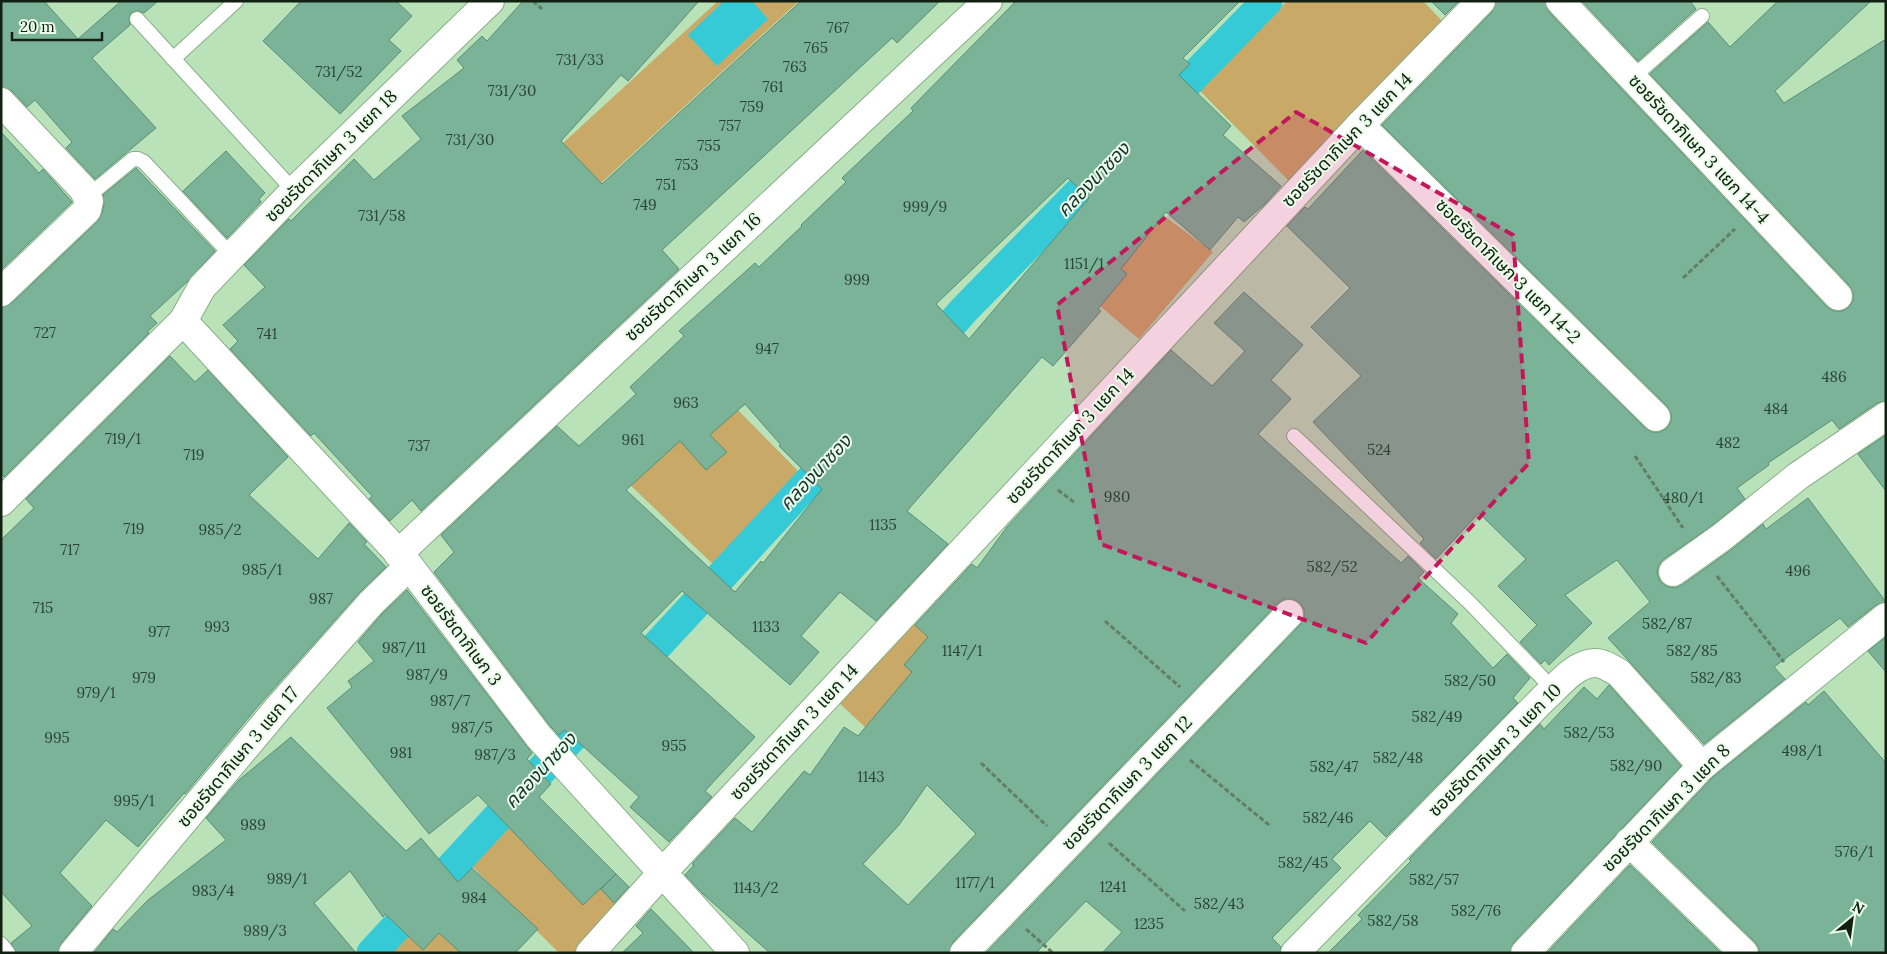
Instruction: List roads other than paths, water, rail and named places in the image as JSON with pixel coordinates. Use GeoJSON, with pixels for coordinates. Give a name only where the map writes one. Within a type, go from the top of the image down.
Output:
{"type":"FeatureCollection","features":[{"type":"Feature","properties":{"kind":"street","name":"ซอยรัชดาภิเษก 3 แยก 18"},"geometry":{"type":"LineString","coordinates":[[1,502],[183,321],[202,288],[294,191],[490,1]]}},
{"type":"Feature","properties":{"kind":"street","name":"ซอยรัชดาภิเษก 3 แยก 16"},"geometry":{"type":"LineString","coordinates":[[404,560],[988,1]]}},
{"type":"Feature","properties":{"kind":"street","name":"ซอยรัชดาภิเษก 3 แยก 14"},"geometry":{"type":"LineString","coordinates":[[590,953],[662,873],[1360,125],[1481,1]]}},
{"type":"Feature","properties":{"kind":"street","name":"ซอยรัชดาภิเษก 3 แยก 14-4"},"geometry":{"type":"LineString","coordinates":[[1560,1],[1838,296]]}},
{"type":"Feature","properties":{"kind":"street"},"geometry":{"type":"LineString","coordinates":[[1,102],[83,189],[89,201],[87,210],[1,292]]}},
{"type":"Feature","properties":{"kind":"street","name":"ซอยรัชดาภิเษก 3 แยก 14-2"},"geometry":{"type":"LineString","coordinates":[[1360,125],[1656,417]]}},
{"type":"Feature","properties":{"kind":"street","name":"ซอยรัชดาภิเษก 3"},"geometry":{"type":"LineString","coordinates":[[183,321],[404,560],[539,737],[735,953]]}},
{"type":"Feature","properties":{"kind":"street"},"geometry":{"type":"LineString","coordinates":[[1673,572],[1722,537],[1798,476],[1886,416]]}},
{"type":"Feature","properties":{"kind":"street","name":"ซอยรัชดาภิเษก 3 แยก 17"},"geometry":{"type":"LineString","coordinates":[[73,953],[285,700],[371,602],[404,560]]}},
{"type":"Feature","properties":{"kind":"street","name":"ซอยรัชดาภิเษก 3 แยก 12"},"geometry":{"type":"LineString","coordinates":[[964,953],[1289,614]]}},
{"type":"Feature","properties":{"kind":"street","name":"ซอยรัชดาภิเษก 3 แยก 8"},"geometry":{"type":"LineString","coordinates":[[1526,953],[1702,766],[1886,617]]}},
{"type":"Feature","properties":{"kind":"street","name":"ซอยรัชดาภิเษก 3 แยก 10"},"geometry":{"type":"LineString","coordinates":[[1295,953],[1554,690],[1578,668],[1594,663],[1619,673],[1702,766]]}},
{"type":"Feature","properties":{"kind":"street"},"geometry":{"type":"LineString","coordinates":[[1629,842],[1744,953]]}},
{"type":"Feature","properties":{"kind":"lane"},"geometry":{"type":"LineString","coordinates":[[173,59],[236,1]]}},
{"type":"Feature","properties":{"kind":"lane"},"geometry":{"type":"LineString","coordinates":[[1632,78],[1702,16]]}},
{"type":"Feature","properties":{"kind":"lane"},"geometry":{"type":"LineString","coordinates":[[137,19],[294,191]]}},
{"type":"Feature","properties":{"kind":"lane"},"geometry":{"type":"LineString","coordinates":[[87,197],[133,159],[138,159],[144,162],[232,256]]}},
{"type":"Feature","properties":{"kind":"lane"},"geometry":{"type":"LineString","coordinates":[[1294,436],[1470,603],[1554,690]]}},
{"type":"Feature","properties":{"kind":"lane"},"geometry":{"type":"LineString","coordinates":[[1,944],[8,953]]}},
{"type":"Feature","properties":{"kind":"water"},"geometry":{"type":"Polygon","coordinates":[[[724,1],[752,1],[768,19],[717,66],[688,35],[724,1]]]}},
{"type":"Feature","properties":{"kind":"waterway","name":"คลองนาซอง"},"geometry":{"type":"LineString","coordinates":[[1158,113],[1267,1]]}},
{"type":"Feature","properties":{"kind":"waterway","name":"คลองนาซอง"},"geometry":{"type":"LineString","coordinates":[[925,354],[964,310],[1110,161]]}},
{"type":"Feature","properties":{"kind":"waterway","name":"คลองนาซอง"},"geometry":{"type":"LineString","coordinates":[[372,953],[841,447]]}}]}
